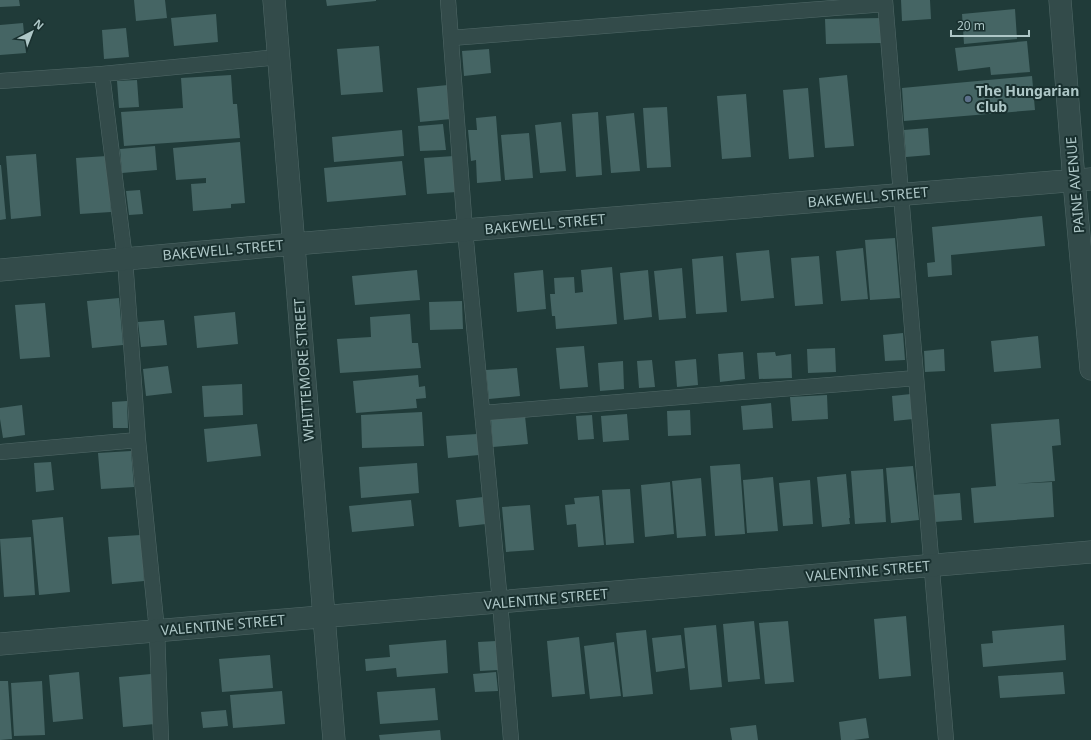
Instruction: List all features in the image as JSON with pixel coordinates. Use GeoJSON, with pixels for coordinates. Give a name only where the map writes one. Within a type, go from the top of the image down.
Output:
{"type":"FeatureCollection","features":[{"type":"Feature","properties":{"kind":"street","name":"WHITTEMORE STREET"},"geometry":{"type":"LineString","coordinates":[[274,0],[334,740]]}},
{"type":"Feature","properties":{"kind":"street","name":"PAINE AVENUE"},"geometry":{"type":"LineString","coordinates":[[1060,0],[1082,180],[1091,369]]}},
{"type":"Feature","properties":{"kind":"street","name":"BAKEWELL STREET"},"geometry":{"type":"LineString","coordinates":[[0,270],[294,244],[1082,180]]}},
{"type":"Feature","properties":{"kind":"street","name":"VALENTINE STREET"},"geometry":{"type":"LineString","coordinates":[[0,644],[1091,552]]}},
{"type":"Feature","properties":{"kind":"lane"},"geometry":{"type":"LineString","coordinates":[[448,0],[465,230],[500,602],[511,740]]}},
{"type":"Feature","properties":{"kind":"lane"},"geometry":{"type":"LineString","coordinates":[[451,38],[885,2],[946,740]]}},
{"type":"Feature","properties":{"kind":"lane"},"geometry":{"type":"LineString","coordinates":[[0,81],[102,74],[279,57]]}},
{"type":"Feature","properties":{"kind":"lane"},"geometry":{"type":"LineString","coordinates":[[102,74],[125,259],[138,440],[156,631],[161,740]]}},
{"type":"Feature","properties":{"kind":"lane"},"geometry":{"type":"LineString","coordinates":[[482,413],[916,378]]}},
{"type":"Feature","properties":{"kind":"lane"},"geometry":{"type":"LineString","coordinates":[[0,452],[138,440]]}},
{"type":"Feature","properties":{"kind":"building"},"geometry":{"type":"Polygon","coordinates":[[[0,0],[19,0],[20,6],[0,7],[0,0]]]}},
{"type":"Feature","properties":{"kind":"building"},"geometry":{"type":"Polygon","coordinates":[[[134,0],[165,0],[167,18],[136,21],[134,0]]]}},
{"type":"Feature","properties":{"kind":"building"},"geometry":{"type":"Polygon","coordinates":[[[326,0],[376,0],[376,1],[327,6],[326,0]]]}},
{"type":"Feature","properties":{"kind":"building"},"geometry":{"type":"Polygon","coordinates":[[[901,0],[930,0],[931,19],[902,21],[901,0]]]}},
{"type":"Feature","properties":{"kind":"building"},"geometry":{"type":"Polygon","coordinates":[[[1015,9],[1017,39],[964,44],[962,14],[1015,9]]]}},
{"type":"Feature","properties":{"kind":"building"},"geometry":{"type":"Polygon","coordinates":[[[216,14],[218,42],[174,46],[171,18],[216,14]]]}},
{"type":"Feature","properties":{"kind":"building"},"geometry":{"type":"Polygon","coordinates":[[[881,18],[881,43],[826,44],[825,19],[881,18]]]}},
{"type":"Feature","properties":{"kind":"building"},"geometry":{"type":"Polygon","coordinates":[[[23,23],[26,53],[0,55],[0,25],[23,23]]]}},
{"type":"Feature","properties":{"kind":"building"},"geometry":{"type":"Polygon","coordinates":[[[126,28],[129,57],[104,59],[102,30],[126,28]]]}},
{"type":"Feature","properties":{"kind":"building"},"geometry":{"type":"Polygon","coordinates":[[[1027,41],[1030,72],[991,75],[990,67],[958,71],[955,48],[1027,41]]]}},
{"type":"Feature","properties":{"kind":"building"},"geometry":{"type":"Polygon","coordinates":[[[379,46],[383,92],[341,95],[337,49],[379,46]]]}},
{"type":"Feature","properties":{"kind":"building"},"geometry":{"type":"Polygon","coordinates":[[[489,49],[491,73],[464,76],[462,51],[489,49]]]}},
{"type":"Feature","properties":{"kind":"building"},"geometry":{"type":"Polygon","coordinates":[[[231,75],[233,104],[237,104],[240,138],[124,146],[121,112],[183,108],[181,78],[231,75]]]}},
{"type":"Feature","properties":{"kind":"building"},"geometry":{"type":"Polygon","coordinates":[[[847,75],[854,146],[825,148],[819,78],[847,75]]]}},
{"type":"Feature","properties":{"kind":"building","name":"The Hungarian Club"},"geometry":{"type":"Polygon","coordinates":[[[1032,76],[1035,110],[904,121],[902,88],[1032,76]]]}},
{"type":"Feature","properties":{"kind":"building"},"geometry":{"type":"Polygon","coordinates":[[[137,80],[139,107],[119,108],[117,81],[137,80]]]}},
{"type":"Feature","properties":{"kind":"building"},"geometry":{"type":"Polygon","coordinates":[[[448,85],[451,119],[420,122],[417,88],[448,85]]]}},
{"type":"Feature","properties":{"kind":"building"},"geometry":{"type":"Polygon","coordinates":[[[808,88],[814,157],[789,159],[783,90],[808,88]]]}},
{"type":"Feature","properties":{"kind":"building"},"geometry":{"type":"Polygon","coordinates":[[[746,94],[751,157],[722,159],[717,96],[746,94]]]}},
{"type":"Feature","properties":{"kind":"building"},"geometry":{"type":"Polygon","coordinates":[[[667,107],[671,167],[647,168],[643,108],[667,107]]]}},
{"type":"Feature","properties":{"kind":"building"},"geometry":{"type":"Polygon","coordinates":[[[598,112],[602,175],[576,177],[572,114],[598,112]]]}},
{"type":"Feature","properties":{"kind":"building"},"geometry":{"type":"Polygon","coordinates":[[[634,113],[640,171],[611,173],[606,116],[634,113]]]}},
{"type":"Feature","properties":{"kind":"building"},"geometry":{"type":"Polygon","coordinates":[[[496,116],[501,181],[477,183],[476,160],[471,161],[468,130],[477,130],[476,118],[496,116]]]}},
{"type":"Feature","properties":{"kind":"building"},"geometry":{"type":"Polygon","coordinates":[[[561,122],[566,171],[540,173],[535,125],[561,122]]]}},
{"type":"Feature","properties":{"kind":"building"},"geometry":{"type":"Polygon","coordinates":[[[443,124],[446,150],[420,151],[418,126],[443,124]]]}},
{"type":"Feature","properties":{"kind":"building"},"geometry":{"type":"Polygon","coordinates":[[[928,128],[930,155],[906,157],[904,130],[928,128]]]}},
{"type":"Feature","properties":{"kind":"building"},"geometry":{"type":"Polygon","coordinates":[[[402,130],[404,156],[334,162],[332,137],[402,130]]]}},
{"type":"Feature","properties":{"kind":"building"},"geometry":{"type":"Polygon","coordinates":[[[529,133],[533,178],[505,180],[501,135],[529,133]]]}},
{"type":"Feature","properties":{"kind":"building"},"geometry":{"type":"Polygon","coordinates":[[[240,142],[245,203],[231,204],[231,208],[193,211],[191,184],[206,183],[206,178],[176,180],[173,148],[240,142]]]}},
{"type":"Feature","properties":{"kind":"building"},"geometry":{"type":"Polygon","coordinates":[[[155,146],[157,170],[122,173],[120,149],[155,146]]]}},
{"type":"Feature","properties":{"kind":"building"},"geometry":{"type":"Polygon","coordinates":[[[36,154],[41,216],[11,219],[6,156],[36,154]]]}},
{"type":"Feature","properties":{"kind":"building"},"geometry":{"type":"Polygon","coordinates":[[[107,156],[111,212],[80,214],[76,158],[107,156]]]}},
{"type":"Feature","properties":{"kind":"building"},"geometry":{"type":"Polygon","coordinates":[[[454,156],[457,192],[427,194],[424,158],[454,156]]]}},
{"type":"Feature","properties":{"kind":"building"},"geometry":{"type":"Polygon","coordinates":[[[402,161],[406,195],[327,202],[324,168],[402,161]]]}},
{"type":"Feature","properties":{"kind":"building"},"geometry":{"type":"Polygon","coordinates":[[[0,165],[6,219],[0,220],[0,165]]]}},
{"type":"Feature","properties":{"kind":"building"},"geometry":{"type":"Polygon","coordinates":[[[140,190],[143,214],[129,215],[126,191],[140,190]]]}},
{"type":"Feature","properties":{"kind":"building"},"geometry":{"type":"Polygon","coordinates":[[[1042,216],[1045,246],[951,255],[952,275],[928,277],[927,263],[935,262],[932,227],[1042,216]]]}},
{"type":"Feature","properties":{"kind":"building"},"geometry":{"type":"Polygon","coordinates":[[[895,238],[900,298],[870,300],[865,240],[895,238]]]}},
{"type":"Feature","properties":{"kind":"building"},"geometry":{"type":"Polygon","coordinates":[[[863,248],[868,299],[841,301],[836,251],[863,248]]]}},
{"type":"Feature","properties":{"kind":"building"},"geometry":{"type":"Polygon","coordinates":[[[769,250],[774,298],[741,301],[736,253],[769,250]]]}},
{"type":"Feature","properties":{"kind":"building"},"geometry":{"type":"Polygon","coordinates":[[[723,256],[727,312],[696,314],[692,259],[723,256]]]}},
{"type":"Feature","properties":{"kind":"building"},"geometry":{"type":"Polygon","coordinates":[[[819,256],[823,304],[795,306],[791,258],[819,256]]]}},
{"type":"Feature","properties":{"kind":"building"},"geometry":{"type":"Polygon","coordinates":[[[612,267],[617,324],[556,329],[555,316],[552,316],[550,294],[555,294],[554,278],[574,277],[575,293],[583,292],[581,270],[612,267]]]}},
{"type":"Feature","properties":{"kind":"building"},"geometry":{"type":"Polygon","coordinates":[[[682,268],[686,318],[659,320],[654,271],[682,268]]]}},
{"type":"Feature","properties":{"kind":"building"},"geometry":{"type":"Polygon","coordinates":[[[417,270],[420,300],[355,305],[352,276],[417,270]]]}},
{"type":"Feature","properties":{"kind":"building"},"geometry":{"type":"Polygon","coordinates":[[[543,270],[546,309],[517,312],[514,273],[543,270]]]}},
{"type":"Feature","properties":{"kind":"building"},"geometry":{"type":"Polygon","coordinates":[[[648,270],[652,317],[624,320],[620,273],[648,270]]]}},
{"type":"Feature","properties":{"kind":"building"},"geometry":{"type":"Polygon","coordinates":[[[119,298],[123,345],[92,348],[87,301],[119,298]]]}},
{"type":"Feature","properties":{"kind":"building"},"geometry":{"type":"Polygon","coordinates":[[[462,301],[463,329],[430,330],[429,302],[462,301]]]}},
{"type":"Feature","properties":{"kind":"building"},"geometry":{"type":"Polygon","coordinates":[[[45,303],[50,357],[20,359],[15,305],[45,303]]]}},
{"type":"Feature","properties":{"kind":"building"},"geometry":{"type":"Polygon","coordinates":[[[235,312],[238,344],[197,348],[194,316],[235,312]]]}},
{"type":"Feature","properties":{"kind":"building"},"geometry":{"type":"Polygon","coordinates":[[[410,314],[412,343],[418,343],[421,368],[340,373],[337,339],[371,337],[370,317],[410,314]]]}},
{"type":"Feature","properties":{"kind":"building"},"geometry":{"type":"Polygon","coordinates":[[[164,320],[167,345],[141,347],[138,322],[164,320]]]}},
{"type":"Feature","properties":{"kind":"building"},"geometry":{"type":"Polygon","coordinates":[[[903,333],[905,360],[885,361],[883,335],[903,333]]]}},
{"type":"Feature","properties":{"kind":"building"},"geometry":{"type":"Polygon","coordinates":[[[1038,336],[1041,368],[994,372],[991,341],[1038,336]]]}},
{"type":"Feature","properties":{"kind":"building"},"geometry":{"type":"Polygon","coordinates":[[[584,346],[588,387],[560,389],[556,348],[584,346]]]}},
{"type":"Feature","properties":{"kind":"building"},"geometry":{"type":"Polygon","coordinates":[[[835,348],[836,372],[808,373],[807,349],[835,348]]]}},
{"type":"Feature","properties":{"kind":"building"},"geometry":{"type":"Polygon","coordinates":[[[944,349],[945,371],[925,372],[924,351],[944,349]]]}},
{"type":"Feature","properties":{"kind":"building"},"geometry":{"type":"Polygon","coordinates":[[[743,352],[745,379],[720,382],[718,354],[743,352]]]}},
{"type":"Feature","properties":{"kind":"building"},"geometry":{"type":"Polygon","coordinates":[[[775,352],[776,356],[791,354],[792,378],[759,379],[757,353],[775,352]]]}},
{"type":"Feature","properties":{"kind":"building"},"geometry":{"type":"Polygon","coordinates":[[[696,359],[698,385],[677,387],[675,361],[696,359]]]}},
{"type":"Feature","properties":{"kind":"building"},"geometry":{"type":"Polygon","coordinates":[[[652,360],[655,387],[639,388],[637,361],[652,360]]]}},
{"type":"Feature","properties":{"kind":"building"},"geometry":{"type":"Polygon","coordinates":[[[623,361],[624,389],[600,391],[598,363],[623,361]]]}},
{"type":"Feature","properties":{"kind":"building"},"geometry":{"type":"Polygon","coordinates":[[[168,366],[172,393],[146,396],[143,369],[168,366]]]}},
{"type":"Feature","properties":{"kind":"building"},"geometry":{"type":"Polygon","coordinates":[[[517,368],[520,396],[489,399],[486,370],[517,368]]]}},
{"type":"Feature","properties":{"kind":"building"},"geometry":{"type":"Polygon","coordinates":[[[418,375],[419,387],[425,386],[426,398],[416,399],[417,408],[356,413],[353,381],[418,375]]]}},
{"type":"Feature","properties":{"kind":"building"},"geometry":{"type":"Polygon","coordinates":[[[242,384],[243,415],[204,417],[202,386],[242,384]]]}},
{"type":"Feature","properties":{"kind":"building"},"geometry":{"type":"Polygon","coordinates":[[[911,394],[913,419],[894,421],[892,396],[911,394]]]}},
{"type":"Feature","properties":{"kind":"building"},"geometry":{"type":"Polygon","coordinates":[[[827,395],[828,419],[792,421],[790,397],[827,395]]]}},
{"type":"Feature","properties":{"kind":"building"},"geometry":{"type":"Polygon","coordinates":[[[127,401],[128,428],[113,428],[112,402],[127,401]]]}},
{"type":"Feature","properties":{"kind":"building"},"geometry":{"type":"Polygon","coordinates":[[[771,403],[773,428],[743,430],[741,406],[771,403]]]}},
{"type":"Feature","properties":{"kind":"building"},"geometry":{"type":"Polygon","coordinates":[[[22,405],[25,435],[3,438],[0,408],[22,405]]]}},
{"type":"Feature","properties":{"kind":"building"},"geometry":{"type":"Polygon","coordinates":[[[690,410],[691,435],[668,436],[667,411],[690,410]]]}},
{"type":"Feature","properties":{"kind":"building"},"geometry":{"type":"Polygon","coordinates":[[[422,412],[424,446],[362,448],[361,415],[422,412]]]}},
{"type":"Feature","properties":{"kind":"building"},"geometry":{"type":"Polygon","coordinates":[[[627,414],[629,440],[603,442],[601,416],[627,414]]]}},
{"type":"Feature","properties":{"kind":"building"},"geometry":{"type":"Polygon","coordinates":[[[592,415],[594,439],[578,440],[576,416],[592,415]]]}},
{"type":"Feature","properties":{"kind":"building"},"geometry":{"type":"Polygon","coordinates":[[[525,416],[528,444],[493,447],[491,419],[525,416]]]}},
{"type":"Feature","properties":{"kind":"building"},"geometry":{"type":"Polygon","coordinates":[[[1059,419],[1061,445],[1052,446],[1055,481],[1013,484],[1052,482],[1054,517],[974,523],[971,488],[996,486],[991,424],[1059,419]]]}},
{"type":"Feature","properties":{"kind":"building"},"geometry":{"type":"Polygon","coordinates":[[[257,424],[261,456],[207,462],[204,429],[257,424]]]}},
{"type":"Feature","properties":{"kind":"building"},"geometry":{"type":"Polygon","coordinates":[[[477,434],[479,455],[448,458],[446,436],[477,434]]]}},
{"type":"Feature","properties":{"kind":"building"},"geometry":{"type":"Polygon","coordinates":[[[131,451],[134,487],[101,489],[98,453],[131,451]]]}},
{"type":"Feature","properties":{"kind":"building"},"geometry":{"type":"Polygon","coordinates":[[[51,462],[54,490],[36,492],[34,463],[51,462]]]}},
{"type":"Feature","properties":{"kind":"building"},"geometry":{"type":"Polygon","coordinates":[[[417,463],[419,493],[361,498],[359,467],[417,463]]]}},
{"type":"Feature","properties":{"kind":"building"},"geometry":{"type":"Polygon","coordinates":[[[740,464],[745,534],[715,536],[710,466],[740,464]]]}},
{"type":"Feature","properties":{"kind":"building"},"geometry":{"type":"Polygon","coordinates":[[[913,466],[919,520],[891,523],[886,468],[913,466]]]}},
{"type":"Feature","properties":{"kind":"building"},"geometry":{"type":"Polygon","coordinates":[[[883,469],[886,522],[855,524],[851,471],[883,469]]]}},
{"type":"Feature","properties":{"kind":"building"},"geometry":{"type":"Polygon","coordinates":[[[846,474],[850,524],[822,527],[817,477],[846,474]]]}},
{"type":"Feature","properties":{"kind":"building"},"geometry":{"type":"Polygon","coordinates":[[[773,477],[778,531],[747,533],[743,480],[773,477]]]}},
{"type":"Feature","properties":{"kind":"building"},"geometry":{"type":"Polygon","coordinates":[[[701,478],[706,536],[677,538],[672,481],[701,478]]]}},
{"type":"Feature","properties":{"kind":"building"},"geometry":{"type":"Polygon","coordinates":[[[810,480],[813,524],[783,526],[779,483],[810,480]]]}},
{"type":"Feature","properties":{"kind":"building"},"geometry":{"type":"Polygon","coordinates":[[[670,482],[674,534],[645,537],[641,485],[670,482]]]}},
{"type":"Feature","properties":{"kind":"building"},"geometry":{"type":"Polygon","coordinates":[[[630,489],[634,543],[606,545],[602,490],[630,489]]]}},
{"type":"Feature","properties":{"kind":"building"},"geometry":{"type":"Polygon","coordinates":[[[960,493],[962,520],[935,522],[933,495],[960,493]]]}},
{"type":"Feature","properties":{"kind":"building"},"geometry":{"type":"Polygon","coordinates":[[[599,496],[604,545],[578,547],[576,524],[567,525],[565,505],[575,504],[574,498],[599,496]]]}},
{"type":"Feature","properties":{"kind":"building"},"geometry":{"type":"Polygon","coordinates":[[[483,497],[486,524],[459,527],[456,500],[483,497]]]}},
{"type":"Feature","properties":{"kind":"building"},"geometry":{"type":"Polygon","coordinates":[[[411,500],[414,526],[352,532],[349,506],[411,500]]]}},
{"type":"Feature","properties":{"kind":"building"},"geometry":{"type":"Polygon","coordinates":[[[530,505],[534,550],[506,552],[502,507],[530,505]]]}},
{"type":"Feature","properties":{"kind":"building"},"geometry":{"type":"Polygon","coordinates":[[[63,517],[70,592],[39,595],[32,520],[63,517]]]}},
{"type":"Feature","properties":{"kind":"building"},"geometry":{"type":"Polygon","coordinates":[[[141,535],[144,581],[112,584],[108,537],[141,535]]]}},
{"type":"Feature","properties":{"kind":"building"},"geometry":{"type":"Polygon","coordinates":[[[31,537],[35,595],[4,597],[0,539],[31,537]]]}},
{"type":"Feature","properties":{"kind":"building"},"geometry":{"type":"Polygon","coordinates":[[[906,616],[911,676],[879,679],[874,619],[906,616]]]}},
{"type":"Feature","properties":{"kind":"building"},"geometry":{"type":"Polygon","coordinates":[[[754,621],[760,679],[728,682],[723,624],[754,621]]]}},
{"type":"Feature","properties":{"kind":"building"},"geometry":{"type":"Polygon","coordinates":[[[788,621],[794,682],[765,684],[759,623],[788,621]]]}},
{"type":"Feature","properties":{"kind":"building"},"geometry":{"type":"Polygon","coordinates":[[[716,625],[722,687],[690,690],[684,628],[716,625]]]}},
{"type":"Feature","properties":{"kind":"building"},"geometry":{"type":"Polygon","coordinates":[[[1064,625],[1066,660],[983,667],[981,644],[993,643],[992,631],[1064,625]]]}},
{"type":"Feature","properties":{"kind":"building"},"geometry":{"type":"Polygon","coordinates":[[[646,630],[653,694],[623,697],[616,633],[646,630]]]}},
{"type":"Feature","properties":{"kind":"building"},"geometry":{"type":"Polygon","coordinates":[[[681,635],[685,668],[656,672],[652,638],[681,635]]]}},
{"type":"Feature","properties":{"kind":"building"},"geometry":{"type":"Polygon","coordinates":[[[579,637],[585,694],[552,697],[547,641],[579,637]]]}},
{"type":"Feature","properties":{"kind":"building"},"geometry":{"type":"Polygon","coordinates":[[[446,640],[448,673],[397,677],[396,668],[366,671],[365,659],[390,657],[389,645],[446,640]]]}},
{"type":"Feature","properties":{"kind":"building"},"geometry":{"type":"Polygon","coordinates":[[[496,641],[498,670],[480,671],[478,642],[496,641]]]}},
{"type":"Feature","properties":{"kind":"building"},"geometry":{"type":"Polygon","coordinates":[[[614,642],[621,696],[590,699],[584,646],[614,642]]]}},
{"type":"Feature","properties":{"kind":"building"},"geometry":{"type":"Polygon","coordinates":[[[270,655],[273,688],[222,692],[219,659],[270,655]]]}},
{"type":"Feature","properties":{"kind":"building"},"geometry":{"type":"Polygon","coordinates":[[[79,672],[83,719],[53,722],[49,675],[79,672]]]}},
{"type":"Feature","properties":{"kind":"building"},"geometry":{"type":"Polygon","coordinates":[[[496,672],[498,691],[475,692],[473,674],[496,672]]]}},
{"type":"Feature","properties":{"kind":"building"},"geometry":{"type":"Polygon","coordinates":[[[1063,672],[1065,694],[1000,698],[998,676],[1063,672]]]}},
{"type":"Feature","properties":{"kind":"building"},"geometry":{"type":"Polygon","coordinates":[[[151,674],[155,724],[123,727],[119,677],[151,674]]]}},
{"type":"Feature","properties":{"kind":"building"},"geometry":{"type":"Polygon","coordinates":[[[0,681],[8,681],[12,739],[0,740],[0,681]]]}},
{"type":"Feature","properties":{"kind":"building"},"geometry":{"type":"Polygon","coordinates":[[[42,681],[45,735],[14,736],[11,683],[42,681]]]}},
{"type":"Feature","properties":{"kind":"building"},"geometry":{"type":"Polygon","coordinates":[[[435,688],[438,720],[380,724],[377,692],[435,688]]]}},
{"type":"Feature","properties":{"kind":"building"},"geometry":{"type":"Polygon","coordinates":[[[282,691],[285,724],[233,728],[230,695],[282,691]]]}},
{"type":"Feature","properties":{"kind":"building"},"geometry":{"type":"Polygon","coordinates":[[[226,710],[228,726],[203,728],[201,712],[226,710]]]}},
{"type":"Feature","properties":{"kind":"building"},"geometry":{"type":"Polygon","coordinates":[[[866,718],[869,738],[841,740],[839,722],[866,718]]]}},
{"type":"Feature","properties":{"kind":"building"},"geometry":{"type":"Polygon","coordinates":[[[756,725],[758,740],[732,740],[730,728],[756,725]]]}},
{"type":"Feature","properties":{"kind":"building"},"geometry":{"type":"Polygon","coordinates":[[[440,730],[441,740],[380,740],[379,735],[440,730]]]}},
{"type":"Feature","properties":{"kind":"place","name":"The Hungarian Club"},"geometry":{"type":"Point","coordinates":[968,99]}}]}
